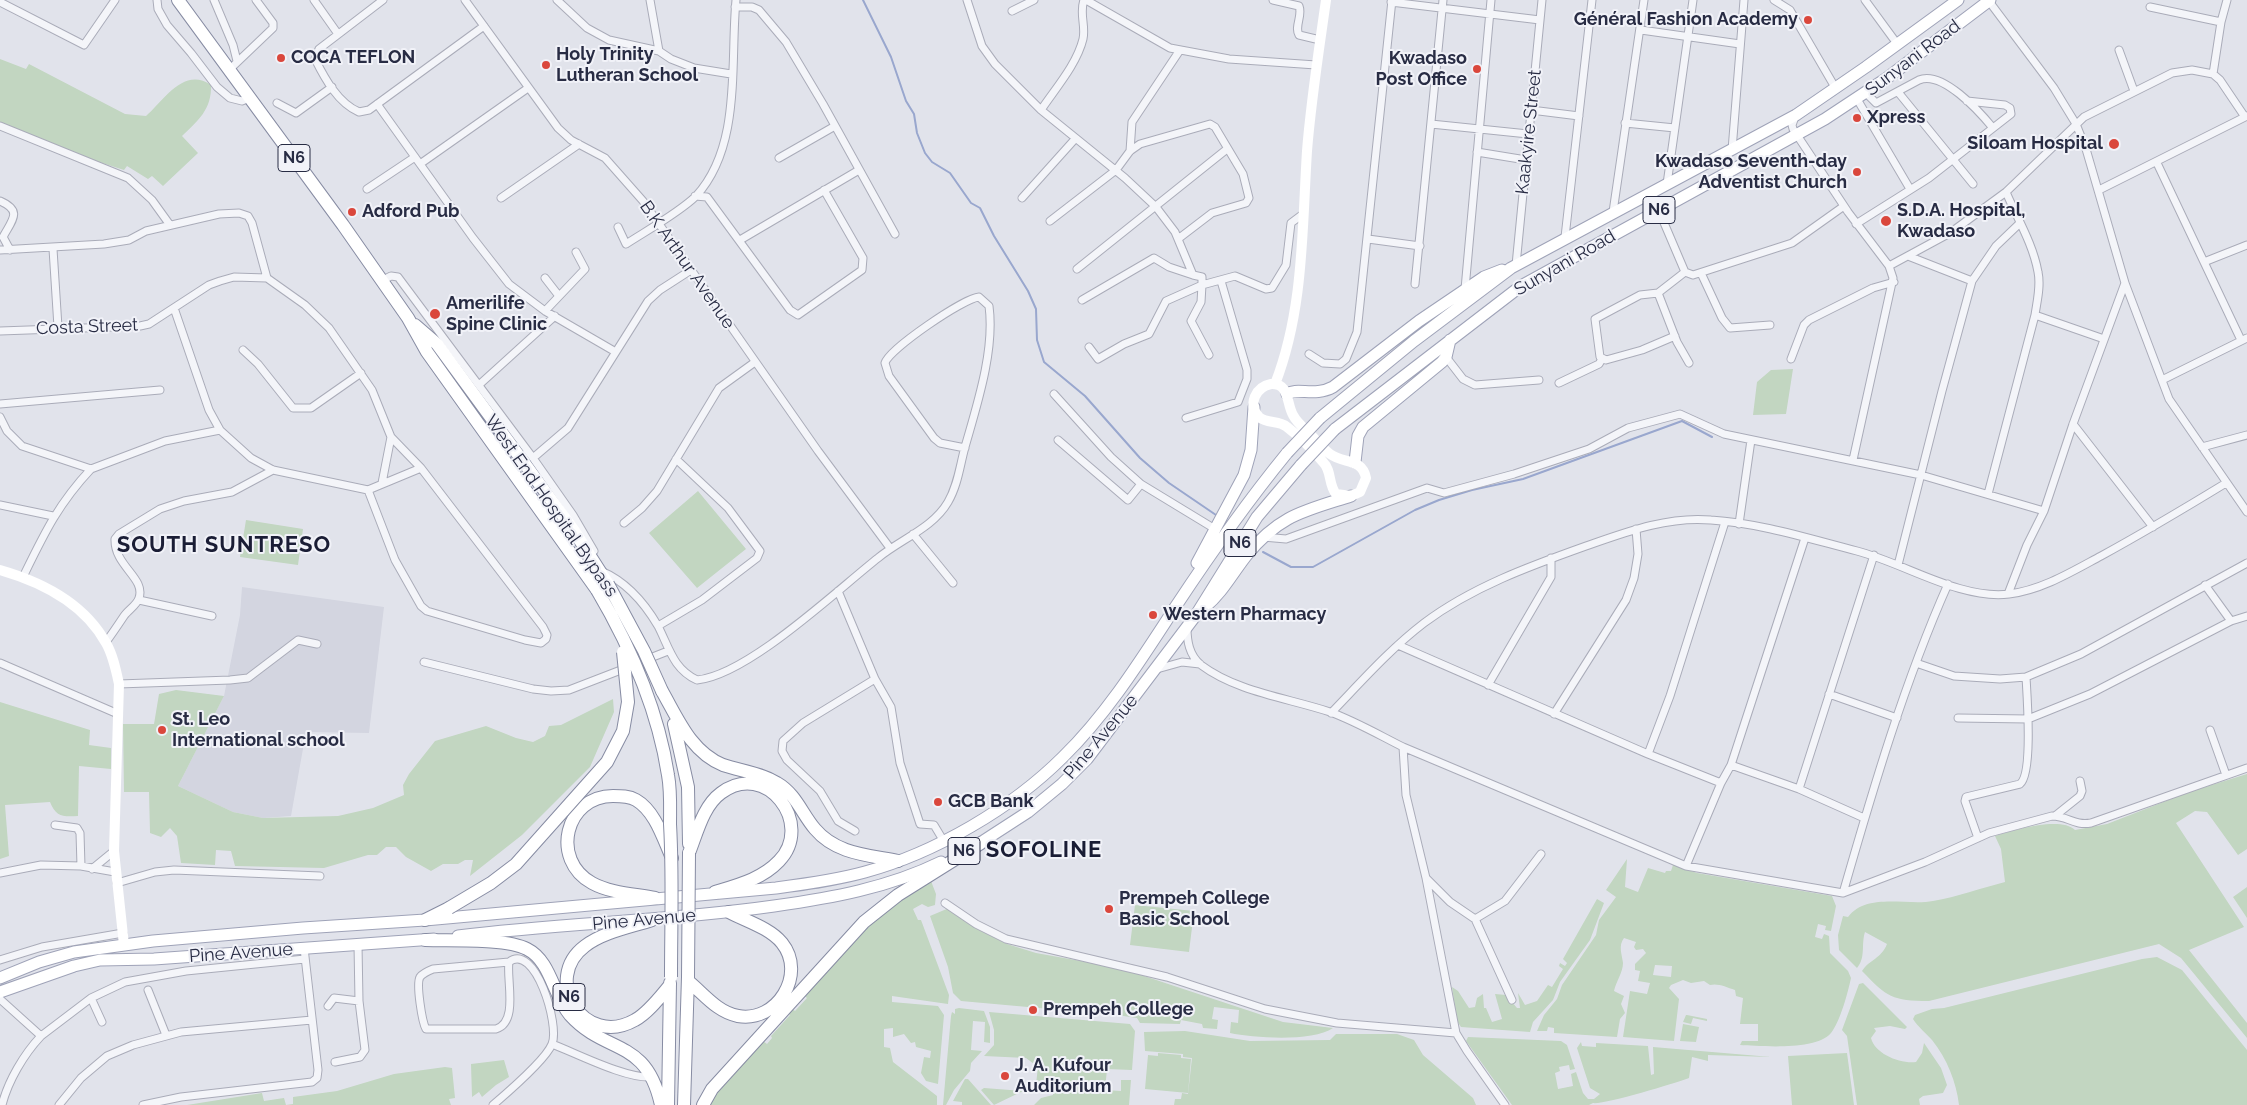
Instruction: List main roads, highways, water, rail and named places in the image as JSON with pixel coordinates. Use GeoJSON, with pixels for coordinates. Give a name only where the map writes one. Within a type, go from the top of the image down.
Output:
{"type":"FeatureCollection","features":[{"type":"Feature","properties":{"kind":"highway","name":"West End Hospital Bypass"},"geometry":{"type":"LineString","coordinates":[[178,0],[233,66],[250,98],[408,318],[426,352],[603,587],[644,651],[662,691],[678,736],[688,788],[690,853],[684,1105]]}},
{"type":"Feature","properties":{"kind":"highway","name":"West End Hospital Bypass"},"geometry":{"type":"LineString","coordinates":[[408,318],[436,344],[599,569],[603,587],[658,728],[668,776],[672,858],[668,1105]]}},
{"type":"Feature","properties":{"kind":"highway"},"geometry":{"type":"LineString","coordinates":[[425,920],[491,883],[516,864],[607,762],[622,731],[628,702],[628,678],[620,632]]}},
{"type":"Feature","properties":{"kind":"highway","name":"N6"},"geometry":{"type":"LineString","coordinates":[[662,691],[686,733],[704,754],[723,765],[778,783],[793,795],[815,829],[832,844],[849,852],[898,861]]}},
{"type":"Feature","properties":{"kind":"highway"},"geometry":{"type":"LineString","coordinates":[[690,853],[707,809],[720,793],[740,784],[762,785],[783,803],[790,814],[790,830],[786,851],[780,861],[755,879],[715,892]]}},
{"type":"Feature","properties":{"kind":"highway"},"geometry":{"type":"LineString","coordinates":[[655,898],[609,890],[591,882],[579,873],[568,850],[569,826],[583,806],[598,798],[624,796],[635,800],[651,814],[672,858]]}},
{"type":"Feature","properties":{"kind":"highway"},"geometry":{"type":"LineString","coordinates":[[703,1105],[712,1089],[864,922],[898,895],[981,843]]}},
{"type":"Feature","properties":{"kind":"highway"},"geometry":{"type":"LineString","coordinates":[[688,979],[720,1009],[739,1016],[765,1012],[778,1003],[786,992],[790,982],[791,966],[784,945],[768,932],[729,912]]}},
{"type":"Feature","properties":{"kind":"highway","name":"N6"},"geometry":{"type":"LineString","coordinates":[[652,920],[610,934],[584,946],[573,958],[567,973],[570,1000],[578,1013],[590,1023],[604,1027],[621,1026],[636,1020],[670,981]]}},
{"type":"Feature","properties":{"kind":"highway"},"geometry":{"type":"LineString","coordinates":[[425,940],[505,943],[525,948],[535,953],[543,963],[560,1001],[570,1015],[584,1029],[630,1052],[647,1068],[657,1088],[661,1105]]}},
{"type":"Feature","properties":{"kind":"main road","name":"N6"},"geometry":{"type":"LineString","coordinates":[[898,861],[978,822],[1003,806],[1064,757],[1115,695],[1241,510],[1287,453],[1320,418],[1400,352],[1514,266],[1796,115],[1898,45],[1958,0]]}},
{"type":"Feature","properties":{"kind":"main road","name":"Sunyani Road"},"geometry":{"type":"LineString","coordinates":[[1187,626],[1196,615],[1257,517],[1300,465],[1335,429],[1450,340],[1537,276],[1798,136],[1861,96],[1989,0]]}},
{"type":"Feature","properties":{"kind":"main road"},"geometry":{"type":"LineString","coordinates":[[1286,392],[1294,390],[1318,393],[1333,387],[1418,321],[1465,289],[1492,273],[1514,266]]}},
{"type":"Feature","properties":{"kind":"main road"},"geometry":{"type":"LineString","coordinates":[[1355,462],[1358,436],[1363,427],[1386,406],[1436,368],[1446,356],[1450,340]]}},
{"type":"Feature","properties":{"kind":"main road"},"geometry":{"type":"LineString","coordinates":[[1175,608],[1244,475],[1250,450],[1254,407]]}},
{"type":"Feature","properties":{"kind":"main road"},"geometry":{"type":"LineString","coordinates":[[1196,615],[1219,594],[1262,537],[1299,512],[1350,496]]}},
{"type":"Feature","properties":{"kind":"main road","name":"Pine Avenue"},"geometry":{"type":"LineString","coordinates":[[0,992],[74,966],[100,960],[305,954],[358,945],[425,940],[513,929],[652,920],[729,912],[826,898],[874,887],[928,869],[981,843],[1028,812],[1062,784],[1087,759],[1157,669],[1187,626]]}},
{"type":"Feature","properties":{"kind":"main road"},"geometry":{"type":"LineString","coordinates":[[0,978],[74,952],[124,945],[776,888],[829,881],[898,861]]}},
{"type":"Feature","properties":{"kind":"waterway"},"geometry":{"type":"LineString","coordinates":[[863,0],[891,57],[906,101],[914,114],[917,133],[925,153],[932,162],[950,173],[971,203],[980,208],[994,236],[1028,291],[1036,309],[1037,340],[1044,362],[1085,396],[1140,458],[1169,483],[1216,515]]}},
{"type":"Feature","properties":{"kind":"waterway"},"geometry":{"type":"LineString","coordinates":[[1263,552],[1291,567],[1313,567],[1415,510],[1439,500],[1472,490],[1523,479],[1682,421],[1712,437]]}},
{"type":"Feature","properties":{"kind":"place","name":"Général Fashion Academy"},"geometry":{"type":"Point","coordinates":[1808,20]}},
{"type":"Feature","properties":{"kind":"place","name":"COCA TEFLON"},"geometry":{"type":"Point","coordinates":[281,58]}},
{"type":"Feature","properties":{"kind":"place","name":"Holy Trinity Lutheran School"},"geometry":{"type":"Point","coordinates":[546,65]}},
{"type":"Feature","properties":{"kind":"place","name":"Kwadaso Post Office"},"geometry":{"type":"Point","coordinates":[1477,69]}},
{"type":"Feature","properties":{"kind":"place","name":"Xpress"},"geometry":{"type":"Point","coordinates":[1857,118]}},
{"type":"Feature","properties":{"kind":"place","name":"Siloam Hospital"},"geometry":{"type":"Point","coordinates":[2114,144]}},
{"type":"Feature","properties":{"kind":"place","name":"Kwadaso Seventh-day Adventist Church"},"geometry":{"type":"Point","coordinates":[1857,172]}},
{"type":"Feature","properties":{"kind":"place","name":"Adford Pub"},"geometry":{"type":"Point","coordinates":[352,212]}},
{"type":"Feature","properties":{"kind":"place","name":"S.D.A. Hospital, Kwadaso"},"geometry":{"type":"Point","coordinates":[1886,221]}},
{"type":"Feature","properties":{"kind":"place","name":"Amerilife Spine Clinic"},"geometry":{"type":"Point","coordinates":[435,314]}},
{"type":"Feature","properties":{"kind":"place","name":"Western Pharmacy"},"geometry":{"type":"Point","coordinates":[1153,615]}},
{"type":"Feature","properties":{"kind":"place","name":"St. Leo International school"},"geometry":{"type":"Point","coordinates":[162,730]}},
{"type":"Feature","properties":{"kind":"place","name":"GCB Bank"},"geometry":{"type":"Point","coordinates":[938,802]}},
{"type":"Feature","properties":{"kind":"place","name":"Prempeh College Basic School"},"geometry":{"type":"Point","coordinates":[1109,909]}},
{"type":"Feature","properties":{"kind":"place","name":"Prempeh College"},"geometry":{"type":"Point","coordinates":[1033,1010]}},
{"type":"Feature","properties":{"kind":"place","name":"J. A. Kufour Auditorium"},"geometry":{"type":"Point","coordinates":[1005,1076]}},
{"type":"Feature","properties":{"kind":"district","name":"SOUTH SUNTRESO"},"geometry":{"type":"Point","coordinates":[224,545]}},
{"type":"Feature","properties":{"kind":"district","name":"SOFOLINE"},"geometry":{"type":"Point","coordinates":[1044,850]}}]}
